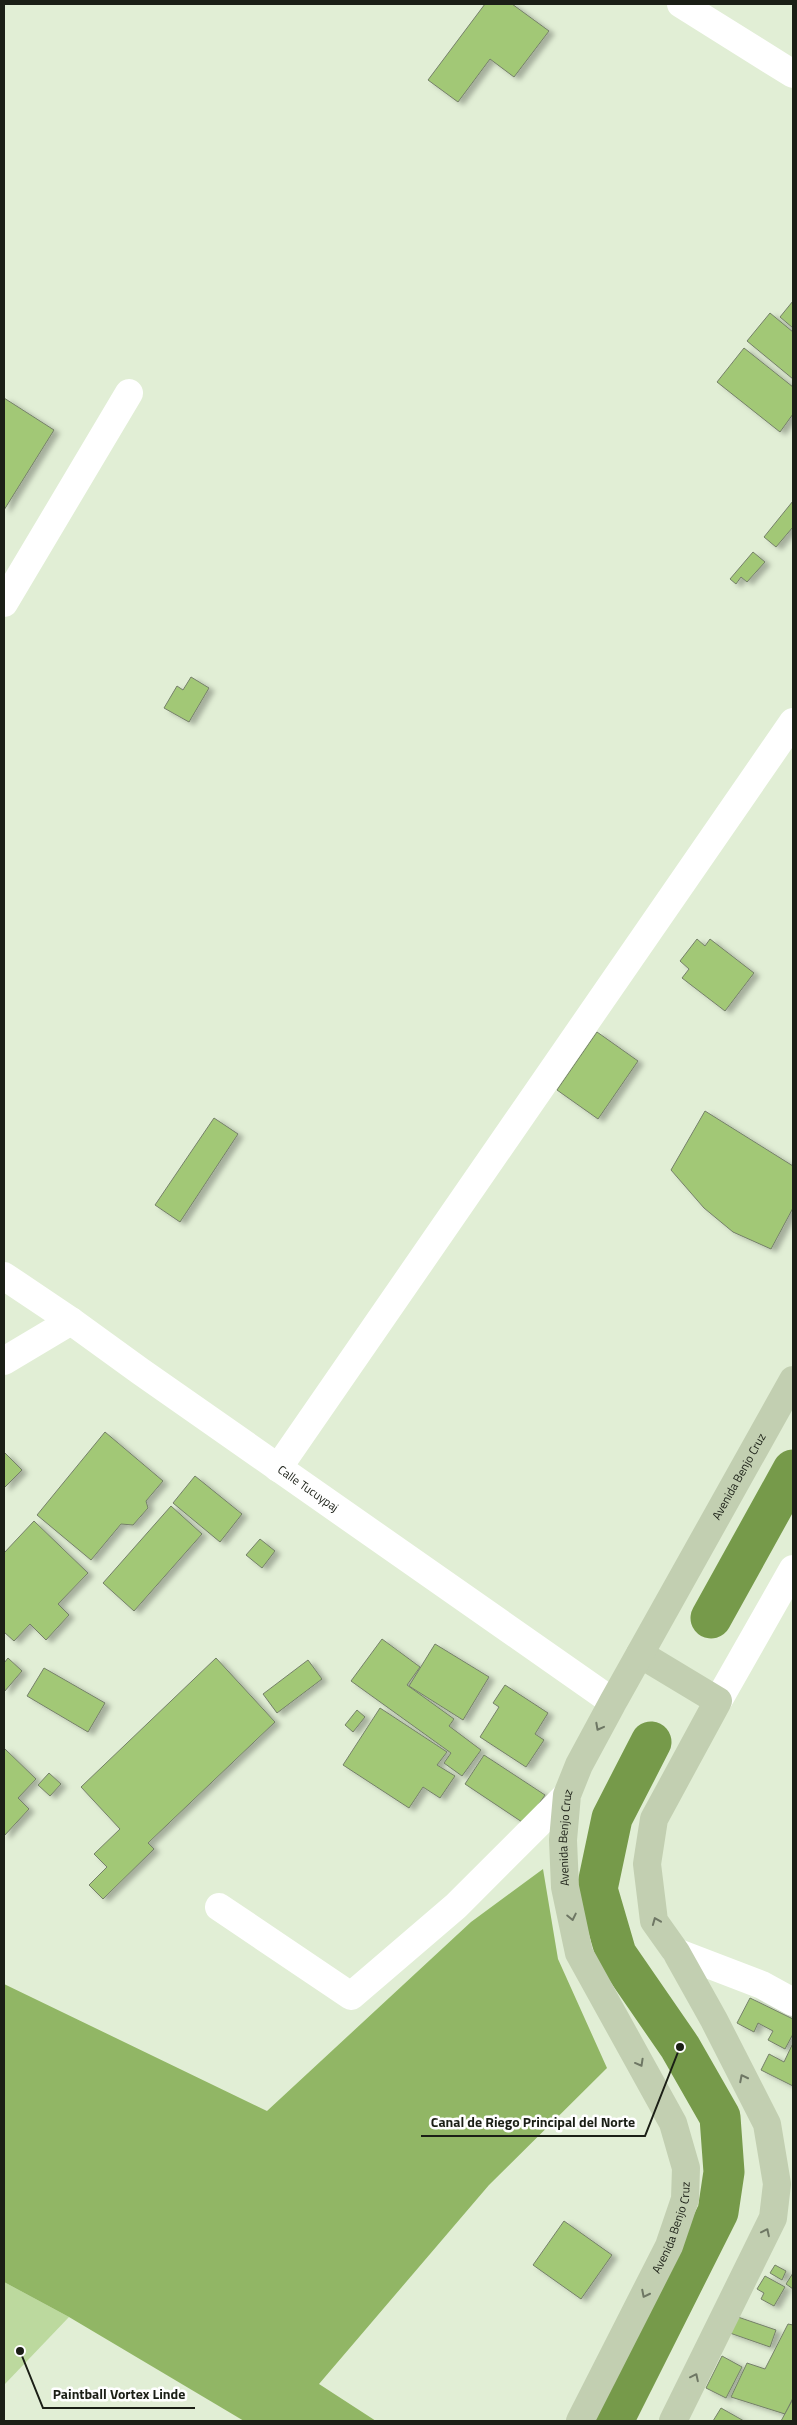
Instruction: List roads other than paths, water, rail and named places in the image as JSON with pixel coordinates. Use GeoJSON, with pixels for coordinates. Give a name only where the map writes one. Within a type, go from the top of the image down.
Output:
{"type":"FeatureCollection","features":[{"type":"Feature","properties":{"kind":"street"},"geometry":{"type":"LineString","coordinates":[[681,4],[793,74]]}},
{"type":"Feature","properties":{"kind":"street"},"geometry":{"type":"LineString","coordinates":[[4,603],[11,572],[129,393]]}},
{"type":"Feature","properties":{"kind":"street"},"geometry":{"type":"LineString","coordinates":[[278,1468],[793,722]]}},
{"type":"Feature","properties":{"kind":"street","name":"Calle Tucuypaj"},"geometry":{"type":"LineString","coordinates":[[4,1276],[71,1321],[613,1702]]}},
{"type":"Feature","properties":{"kind":"street"},"geometry":{"type":"LineString","coordinates":[[4,1361],[71,1321]]}},
{"type":"Feature","properties":{"kind":"street","name":"Avenida Benjo Cruz"},"geometry":{"type":"LineString","coordinates":[[580,2421],[669,2246],[685,2199],[686,2168],[673,2123],[579,1953],[566,1887],[563,1840],[567,1796],[579,1765],[613,1702],[793,1380]]}},
{"type":"Feature","properties":{"kind":"street"},"geometry":{"type":"LineString","coordinates":[[673,2421],[773,2218],[777,2184],[766,2124],[714,2020],[676,1952],[654,1921],[647,1864],[654,1818],[718,1701],[786,1598],[793,1569]]}},
{"type":"Feature","properties":{"kind":"street"},"geometry":{"type":"LineString","coordinates":[[640,1654],[718,1701]]}},
{"type":"Feature","properties":{"kind":"street"},"geometry":{"type":"LineString","coordinates":[[220,1907],[351,1996],[456,1906],[567,1796]]}},
{"type":"Feature","properties":{"kind":"street"},"geometry":{"type":"LineString","coordinates":[[676,1952],[762,1985],[793,2002]]}},
{"type":"Feature","properties":{"kind":"waterway"},"geometry":{"type":"LineString","coordinates":[[711,1618],[793,1470]]}},
{"type":"Feature","properties":{"kind":"waterway"},"geometry":{"type":"LineString","coordinates":[[613,2421],[718,2212],[724,2172],[720,2117],[680,2047],[616,1954],[597,1889],[612,1818],[651,1742]]}},
{"type":"Feature","properties":{"kind":"place","name":"Canal de Riego Principal del Norte"},"geometry":{"type":"Point","coordinates":[680,2047]}},
{"type":"Feature","properties":{"kind":"place","name":"Paintball Vortex Linde"},"geometry":{"type":"Point","coordinates":[20,2351]}}]}
